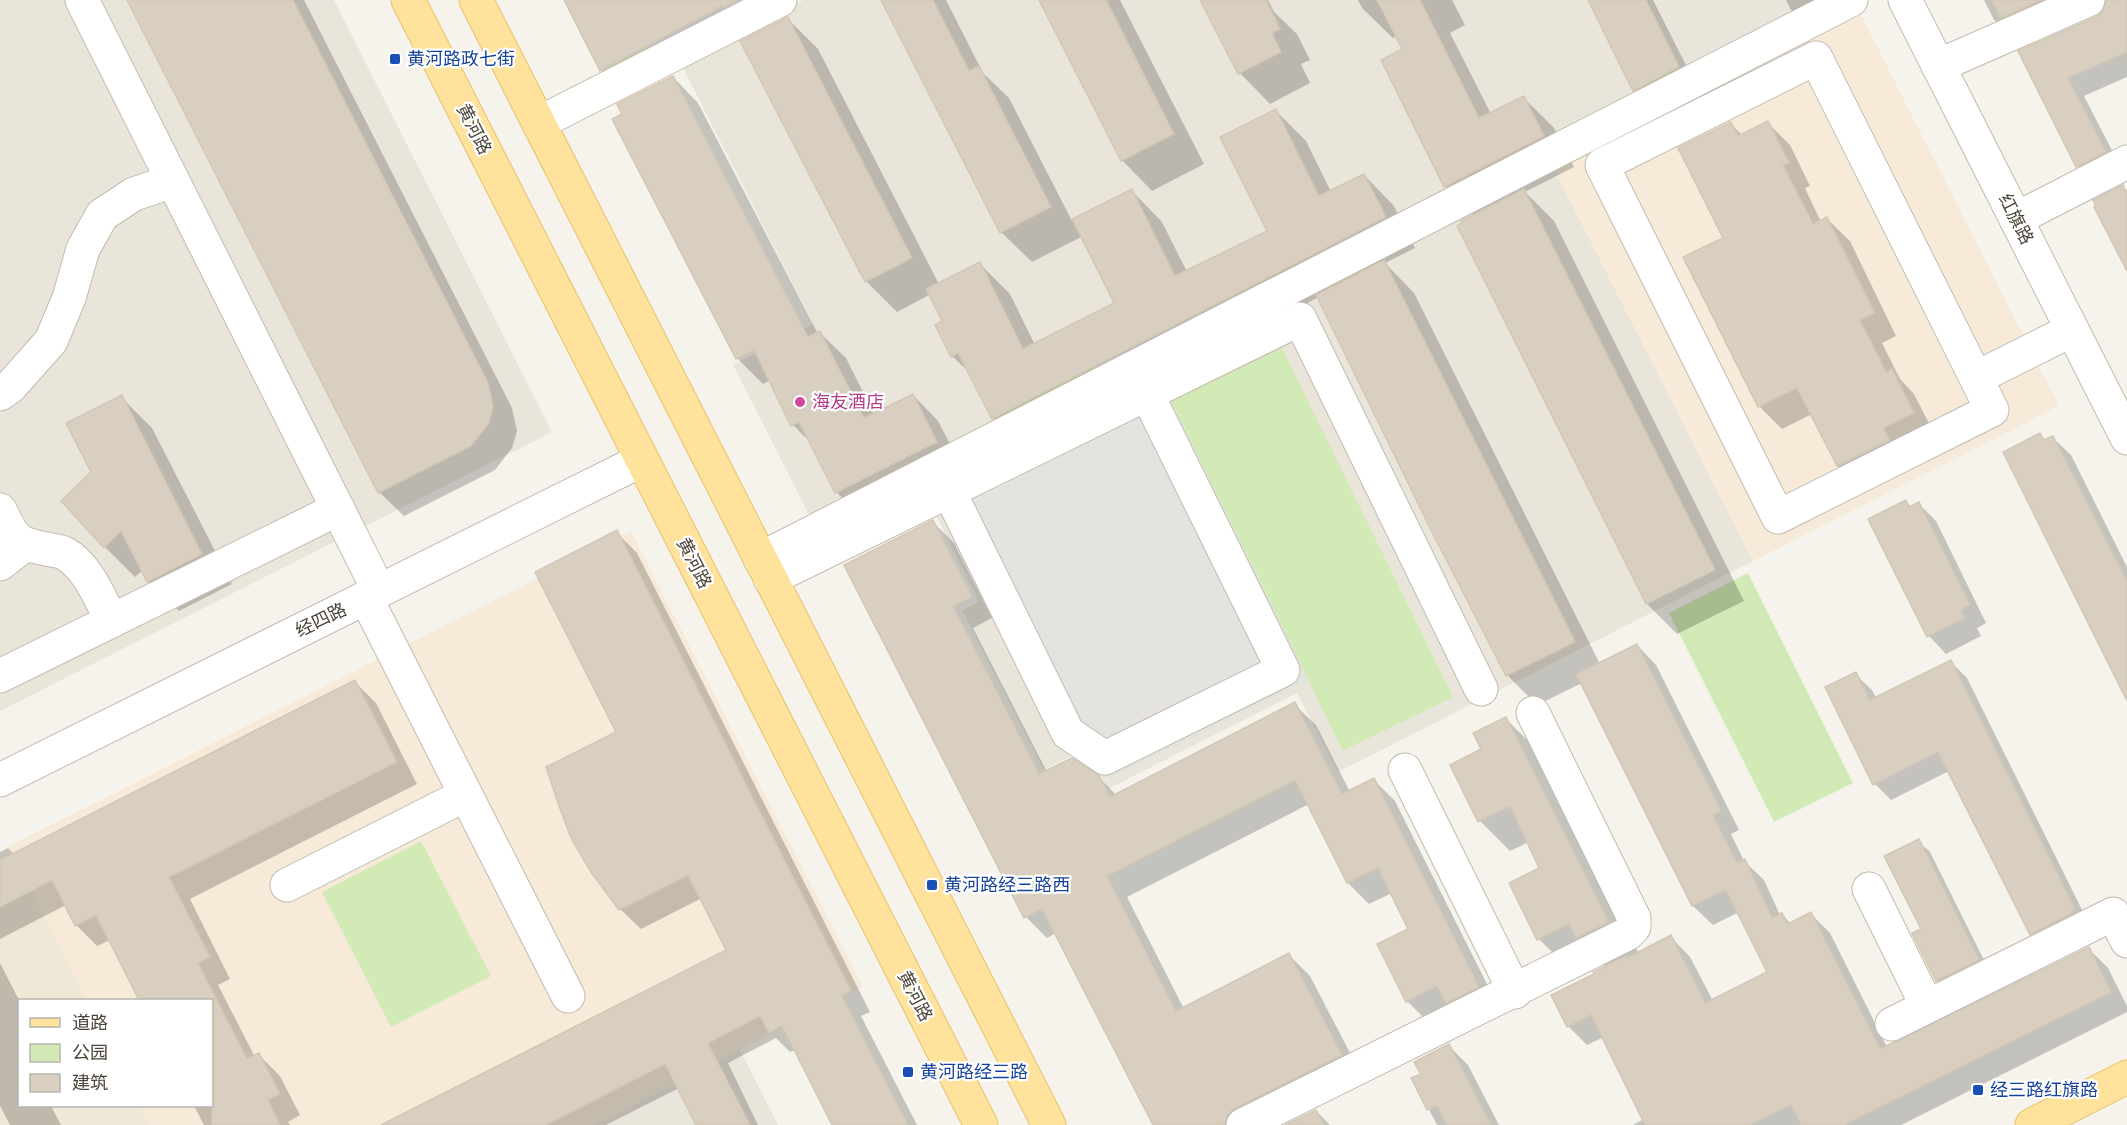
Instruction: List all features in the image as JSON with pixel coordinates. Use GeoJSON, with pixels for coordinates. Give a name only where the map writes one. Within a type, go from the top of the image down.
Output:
{"type":"FeatureCollection","features":[{"type":"Feature","properties":{"kind":"main road","name":"黄河路"},"geometry":{"type":"LineString","coordinates":[[408,0],[981,1125]]}},
{"type":"Feature","properties":{"kind":"main road"},"geometry":{"type":"LineString","coordinates":[[476,0],[1049,1125]]}},
{"type":"Feature","properties":{"kind":"main road"},"geometry":{"type":"LineString","coordinates":[[2032,1125],[2127,1077]]}},
{"type":"Feature","properties":{"kind":"street"},"geometry":{"type":"LineString","coordinates":[[82,0],[338,509],[372,594],[465,795],[568,996]]}},
{"type":"Feature","properties":{"kind":"street"},"geometry":{"type":"LineString","coordinates":[[539,123],[780,0]]}},
{"type":"Feature","properties":{"kind":"street"},"geometry":{"type":"LineString","coordinates":[[765,569],[1851,0]]}},
{"type":"Feature","properties":{"kind":"street","name":"红旗路"},"geometry":{"type":"LineString","coordinates":[[1905,0],[2127,438]]}},
{"type":"Feature","properties":{"kind":"street"},"geometry":{"type":"LineString","coordinates":[[1938,66],[2088,0]]}},
{"type":"Feature","properties":{"kind":"street"},"geometry":{"type":"LineString","coordinates":[[1816,58],[1976,378],[1992,410],[1778,517],[1602,165],[1816,58]]}},
{"type":"Feature","properties":{"kind":"street"},"geometry":{"type":"LineString","coordinates":[[2016,219],[2127,162]]}},
{"type":"Feature","properties":{"kind":"street"},"geometry":{"type":"LineString","coordinates":[[0,394],[10,387],[51,341],[69,298],[83,249],[102,214],[134,194],[173,181]]}},
{"type":"Feature","properties":{"kind":"street"},"geometry":{"type":"LineString","coordinates":[[765,569],[949,491],[1300,319],[1481,689]]}},
{"type":"Feature","properties":{"kind":"street"},"geometry":{"type":"LineString","coordinates":[[1976,378],[2072,330]]}},
{"type":"Feature","properties":{"kind":"street"},"geometry":{"type":"LineString","coordinates":[[949,491],[1068,733],[1106,758],[1283,670],[1147,394]]}},
{"type":"Feature","properties":{"kind":"street","name":"经四路"},"geometry":{"type":"LineString","coordinates":[[0,780],[642,460]]}},
{"type":"Feature","properties":{"kind":"street"},"geometry":{"type":"LineString","coordinates":[[0,676],[338,509]]}},
{"type":"Feature","properties":{"kind":"street"},"geometry":{"type":"LineString","coordinates":[[0,510],[11,533],[12,554],[64,553],[81,568],[95,588],[112,621]]}},
{"type":"Feature","properties":{"kind":"street"},"geometry":{"type":"LineString","coordinates":[[1243,1125],[1515,992],[1628,934],[1634,927],[1634,918],[1533,713]]}},
{"type":"Feature","properties":{"kind":"street"},"geometry":{"type":"LineString","coordinates":[[1405,770],[1515,992]]}},
{"type":"Feature","properties":{"kind":"street"},"geometry":{"type":"LineString","coordinates":[[287,885],[465,795]]}},
{"type":"Feature","properties":{"kind":"street"},"geometry":{"type":"LineString","coordinates":[[1869,890],[1927,1006]]}},
{"type":"Feature","properties":{"kind":"street"},"geometry":{"type":"LineString","coordinates":[[1892,1024],[2113,914],[2127,941]]}},
{"type":"Feature","properties":{"kind":"shaded area"},"geometry":{"type":"Polygon","coordinates":[[[0,0],[334,0],[552,432],[0,711],[0,0]]]}},
{"type":"Feature","properties":{"kind":"shaded area"},"geometry":{"type":"Polygon","coordinates":[[[803,0],[1853,0],[1554,169],[1753,561],[1338,772],[1297,693],[1108,789],[1087,748],[1044,770],[962,610],[979,602],[923,489],[822,540],[733,365],[813,324],[680,62],[803,0]]]}},
{"type":"Feature","properties":{"kind":"shaded area"},"geometry":{"type":"Polygon","coordinates":[[[1860,13],[2059,406],[1753,561],[1554,169],[1860,13]]]}},
{"type":"Feature","properties":{"kind":"shaded area"},"geometry":{"type":"Polygon","coordinates":[[[1171,401],[1309,680],[1109,779],[1089,738],[1059,753],[941,513],[1171,401]]]}},
{"type":"Feature","properties":{"kind":"shaded area"},"geometry":{"type":"Polygon","coordinates":[[[631,531],[863,987],[593,1125],[149,1125],[140,1107],[213,1107],[213,999],[85,999],[8,847],[631,531]]]}},
{"type":"Feature","properties":{"kind":"shaded area"},"geometry":{"type":"Polygon","coordinates":[[[31,891],[85,999],[18,999],[18,1107],[140,1107],[149,1125],[0,1125],[0,907],[31,891]]]}},
{"type":"Feature","properties":{"kind":"shaded area"},"geometry":{"type":"Polygon","coordinates":[[[740,1050],[778,1125],[593,1125],[740,1050]]]}},
{"type":"Feature","properties":{"kind":"green space"},"geometry":{"type":"Polygon","coordinates":[[[1281,346],[1453,697],[1343,751],[1171,401],[1281,346]]]}},
{"type":"Feature","properties":{"kind":"green space"},"geometry":{"type":"Polygon","coordinates":[[[1748,573],[1853,783],[1774,822],[1669,613],[1748,573]]]}},
{"type":"Feature","properties":{"kind":"green space"},"geometry":{"type":"Polygon","coordinates":[[[421,841],[491,976],[391,1027],[322,892],[421,841]]]}},
{"type":"Feature","properties":{"kind":"building"},"geometry":{"type":"Polygon","coordinates":[[[127,0],[293,0],[488,383],[493,406],[489,423],[471,446],[378,493],[127,0]]]}},
{"type":"Feature","properties":{"kind":"building"},"geometry":{"type":"Polygon","coordinates":[[[564,0],[739,0],[723,8],[722,6],[600,71],[564,0]]]}},
{"type":"Feature","properties":{"kind":"building"},"geometry":{"type":"Polygon","coordinates":[[[881,0],[933,0],[969,71],[979,66],[1051,207],[1000,233],[881,0]]]}},
{"type":"Feature","properties":{"kind":"building"},"geometry":{"type":"Polygon","coordinates":[[[1039,0],[1106,0],[1174,134],[1121,161],[1039,0]]]}},
{"type":"Feature","properties":{"kind":"building"},"geometry":{"type":"Polygon","coordinates":[[[1200,0],[1266,0],[1280,29],[1272,33],[1281,52],[1238,74],[1200,0]]]}},
{"type":"Feature","properties":{"kind":"building"},"geometry":{"type":"Polygon","coordinates":[[[1377,0],[1420,0],[1479,118],[1524,96],[1544,136],[1444,187],[1381,60],[1402,49],[1377,0]]]}},
{"type":"Feature","properties":{"kind":"building"},"geometry":{"type":"Polygon","coordinates":[[[1588,0],[1646,0],[1679,67],[1633,91],[1588,0]]]}},
{"type":"Feature","properties":{"kind":"building"},"geometry":{"type":"Polygon","coordinates":[[[1991,0],[2041,0],[2001,18],[1991,0]]]}},
{"type":"Feature","properties":{"kind":"building"},"geometry":{"type":"Polygon","coordinates":[[[2106,0],[2127,0],[2127,52],[2068,78],[2106,152],[2076,167],[2018,51],[2096,17],[2103,11],[2106,0]]]}},
{"type":"Feature","properties":{"kind":"building"},"geometry":{"type":"Polygon","coordinates":[[[788,17],[912,258],[865,282],[740,41],[788,17]]]}},
{"type":"Feature","properties":{"kind":"building"},"geometry":{"type":"Polygon","coordinates":[[[673,76],[808,337],[820,331],[864,418],[913,394],[937,442],[835,493],[799,422],[791,426],[754,350],[736,359],[612,119],[622,114],[617,104],[673,76]]]}},
{"type":"Feature","properties":{"kind":"building"},"geometry":{"type":"Polygon","coordinates":[[[1276,109],[1319,196],[1364,174],[1386,217],[992,419],[958,353],[951,357],[935,325],[942,321],[926,289],[980,262],[1023,349],[1114,303],[1072,219],[1132,189],[1175,276],[1267,231],[1220,137],[1276,109]]]}},
{"type":"Feature","properties":{"kind":"building"},"geometry":{"type":"Polygon","coordinates":[[[1768,121],[1789,163],[1783,165],[1813,224],[1827,217],[1875,313],[1860,320],[1886,372],[1892,369],[1914,413],[1883,428],[1890,440],[1837,466],[1797,388],[1758,407],[1683,257],[1723,238],[1678,148],[1731,122],[1738,136],[1768,121]]]}},
{"type":"Feature","properties":{"kind":"building"},"geometry":{"type":"Polygon","coordinates":[[[2123,185],[2125,191],[2127,190],[2127,271],[2094,207],[2096,206],[2093,200],[2123,185]]]}},
{"type":"Feature","properties":{"kind":"building"},"geometry":{"type":"Polygon","coordinates":[[[1524,189],[1715,570],[1646,604],[1457,226],[1462,223],[1461,221],[1524,189]]]}},
{"type":"Feature","properties":{"kind":"building"},"geometry":{"type":"Polygon","coordinates":[[[1384,260],[1575,642],[1506,676],[1432,532],[1316,295],[1384,260]]]}},
{"type":"Feature","properties":{"kind":"building"},"geometry":{"type":"Polygon","coordinates":[[[122,395],[202,554],[147,582],[121,531],[104,548],[61,501],[91,472],[66,423],[122,395]]]}},
{"type":"Feature","properties":{"kind":"building"},"geometry":{"type":"Polygon","coordinates":[[[2040,433],[2044,440],[2053,436],[2127,581],[2127,701],[2003,452],[2040,433]]]}},
{"type":"Feature","properties":{"kind":"building"},"geometry":{"type":"Polygon","coordinates":[[[1906,500],[1909,507],[1919,502],[1970,605],[1961,610],[1965,618],[1927,637],[1868,519],[1906,500]]]}},
{"type":"Feature","properties":{"kind":"building"},"geometry":{"type":"Polygon","coordinates":[[[933,520],[972,597],[953,606],[1039,774],[1072,758],[1099,775],[1110,797],[1295,702],[1342,794],[1374,778],[1479,987],[1446,1003],[1437,986],[1406,1002],[1377,944],[1408,929],[1378,868],[1347,883],[1295,780],[1107,876],[1176,1011],[1289,953],[1342,1055],[1235,1108],[1227,1115],[1224,1125],[1153,1125],[1042,909],[1024,918],[844,565],[933,520]]]}},
{"type":"Feature","properties":{"kind":"building"},"geometry":{"type":"Polygon","coordinates":[[[617,530],[851,991],[842,996],[908,1125],[832,1125],[782,1026],[769,1033],[760,1016],[708,1043],[750,1125],[696,1125],[665,1064],[546,1125],[381,1125],[726,950],[688,875],[619,910],[591,872],[571,838],[546,767],[616,732],[535,572],[617,530]]]}},
{"type":"Feature","properties":{"kind":"building"},"geometry":{"type":"Polygon","coordinates":[[[1637,644],[1721,811],[1713,815],[1737,863],[1745,859],[1772,918],[1782,913],[1788,924],[1811,912],[1880,1049],[2089,947],[2111,992],[1844,1125],[1801,1125],[1791,1105],[1750,1125],[1645,1125],[1591,1015],[1567,1027],[1551,995],[1671,935],[1705,1003],[1767,972],[1726,890],[1692,906],[1576,674],[1637,644]]]}},
{"type":"Feature","properties":{"kind":"building"},"geometry":{"type":"Polygon","coordinates":[[[1951,660],[2075,909],[2071,911],[2072,913],[2030,935],[1938,752],[1873,785],[1825,687],[1856,672],[1870,700],[1951,660]]]}},
{"type":"Feature","properties":{"kind":"building"},"geometry":{"type":"Polygon","coordinates":[[[355,680],[397,762],[169,877],[210,957],[198,963],[247,1059],[259,1053],[280,1094],[268,1100],[280,1125],[212,1125],[213,999],[138,999],[96,915],[75,926],[52,880],[0,907],[0,860],[355,680]]]}},
{"type":"Feature","properties":{"kind":"building"},"geometry":{"type":"Polygon","coordinates":[[[1506,717],[1609,922],[1576,938],[1569,924],[1537,940],[1509,883],[1539,868],[1510,806],[1478,822],[1450,765],[1481,749],[1473,733],[1506,717]]]}},
{"type":"Feature","properties":{"kind":"building"},"geometry":{"type":"Polygon","coordinates":[[[1919,839],[1979,960],[1936,981],[1912,933],[1921,929],[1884,856],[1919,839]]]}},
{"type":"Feature","properties":{"kind":"building"},"geometry":{"type":"Polygon","coordinates":[[[1449,1044],[1491,1125],[1447,1125],[1437,1105],[1427,1110],[1411,1078],[1421,1074],[1414,1062],[1449,1044]]]}},
{"type":"Feature","properties":{"kind":"building"},"geometry":{"type":"Polygon","coordinates":[[[1316,1110],[1324,1125],[1285,1125],[1316,1110]]]}},
{"type":"Feature","properties":{"kind":"place","name":"黄河路政七街"},"geometry":{"type":"Point","coordinates":[395,59]}},
{"type":"Feature","properties":{"kind":"place","name":"海友酒店"},"geometry":{"type":"Point","coordinates":[800,402]}},
{"type":"Feature","properties":{"kind":"place","name":"黄河路经三路西"},"geometry":{"type":"Point","coordinates":[932,885]}},
{"type":"Feature","properties":{"kind":"place","name":"黄河路经三路"},"geometry":{"type":"Point","coordinates":[908,1072]}},
{"type":"Feature","properties":{"kind":"place","name":"经三路红旗路"},"geometry":{"type":"Point","coordinates":[1978,1090]}}]}
